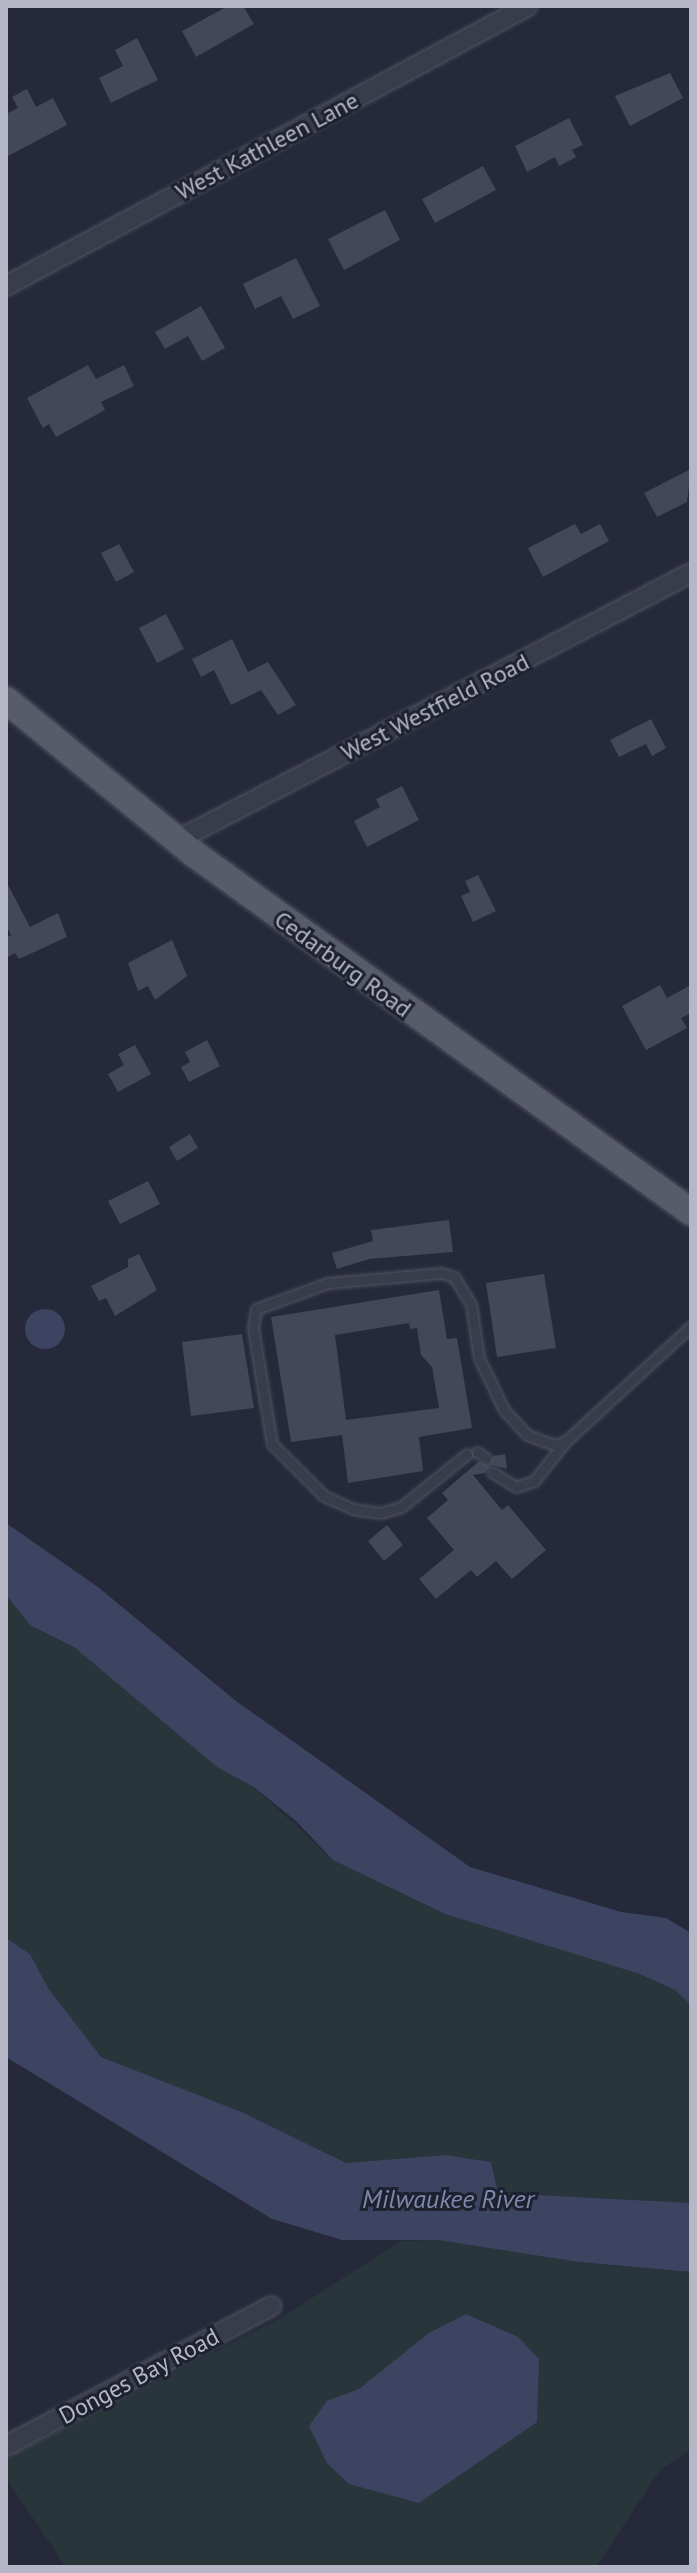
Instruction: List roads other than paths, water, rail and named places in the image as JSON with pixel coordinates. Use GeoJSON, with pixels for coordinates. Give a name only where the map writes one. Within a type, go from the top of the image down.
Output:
{"type":"FeatureCollection","features":[{"type":"Feature","properties":{"kind":"main road","name":"Cedarburg Road"},"geometry":{"type":"LineString","coordinates":[[6,700],[178,840],[358,976],[691,1212]]}},
{"type":"Feature","properties":{"kind":"street","name":"West Kathleen Lane"},"geometry":{"type":"LineString","coordinates":[[6,286],[528,6]]}},
{"type":"Feature","properties":{"kind":"street","name":"West Westfield Road"},"geometry":{"type":"LineString","coordinates":[[178,840],[691,573]]}},
{"type":"Feature","properties":{"kind":"street","name":"Donges Bay Road"},"geometry":{"type":"LineString","coordinates":[[6,2446],[271,2306]]}},
{"type":"Feature","properties":{"kind":"lane"},"geometry":{"type":"LineString","coordinates":[[476,1455],[390,1510],[353,1509],[324,1496],[272,1444],[253,1328],[256,1309],[328,1283],[442,1273],[454,1277],[471,1304],[479,1358],[504,1410],[527,1435],[555,1445],[565,1442]]}},
{"type":"Feature","properties":{"kind":"lane"},"geometry":{"type":"LineString","coordinates":[[492,1472],[516,1487],[534,1481],[565,1442],[691,1326]]}},
{"type":"Feature","properties":{"kind":"water"},"geometry":{"type":"Polygon","coordinates":[[[45,1309],[59,1315],[65,1329],[59,1343],[45,1349],[31,1343],[25,1329],[31,1315],[45,1309]]]}},
{"type":"Feature","properties":{"kind":"water"},"geometry":{"type":"Polygon","coordinates":[[[6,1523],[98,1587],[236,1701],[470,1867],[621,1912],[666,1918],[691,1933],[691,2005],[675,1990],[640,1974],[445,1914],[333,1860],[296,1821],[254,1787],[217,1767],[74,1647],[30,1625],[6,1595],[6,1523]]]}},
{"type":"Feature","properties":{"kind":"water","name":"Milwaukee River"},"geometry":{"type":"Polygon","coordinates":[[[6,1938],[30,1954],[48,1988],[101,2057],[244,2113],[346,2163],[445,2155],[491,2162],[498,2193],[691,2203],[691,2272],[579,2262],[438,2240],[342,2240],[272,2219],[6,2057],[6,1938]]]}},
{"type":"Feature","properties":{"kind":"water"},"geometry":{"type":"Polygon","coordinates":[[[466,2314],[518,2337],[539,2359],[537,2422],[419,2503],[349,2484],[327,2463],[309,2426],[327,2401],[359,2389],[429,2333],[466,2314]]]}}]}
